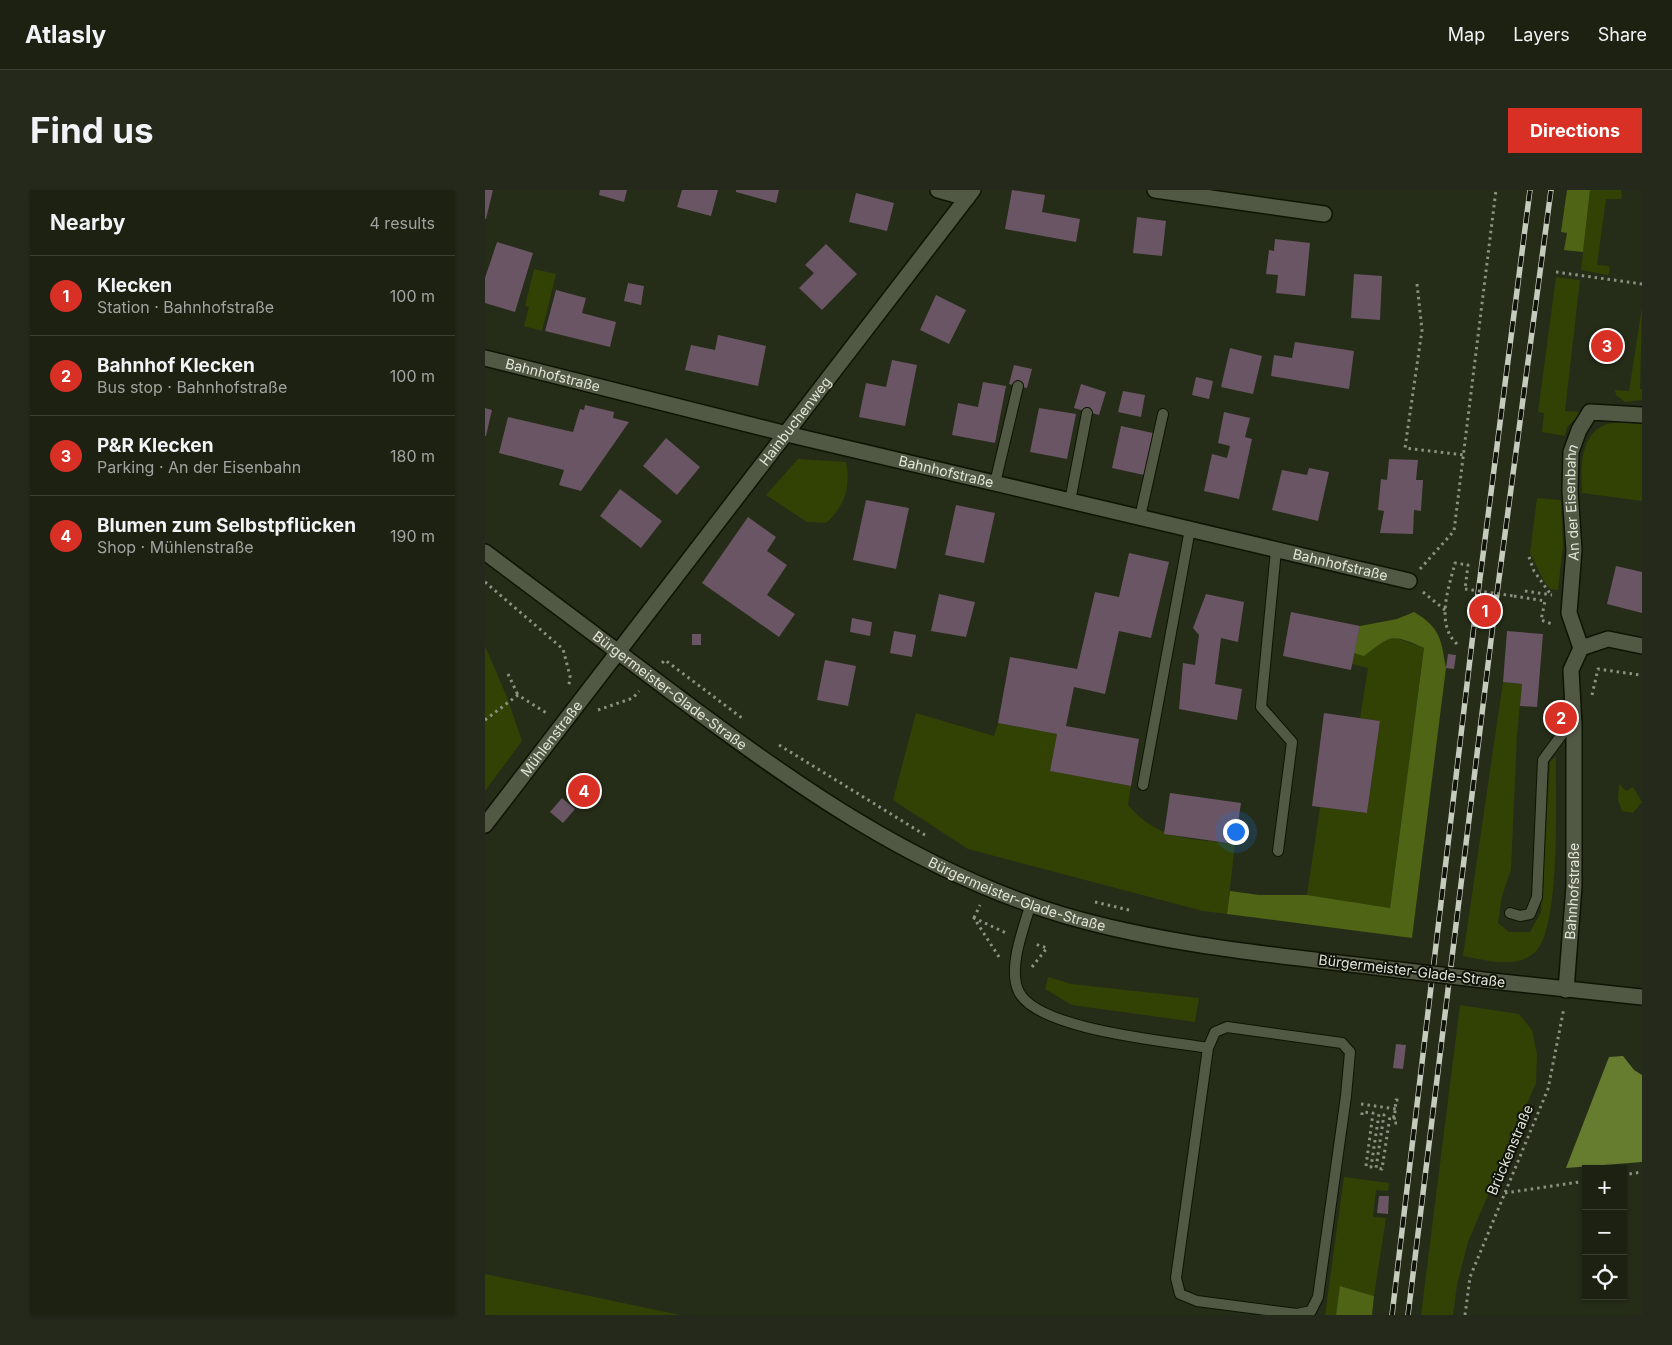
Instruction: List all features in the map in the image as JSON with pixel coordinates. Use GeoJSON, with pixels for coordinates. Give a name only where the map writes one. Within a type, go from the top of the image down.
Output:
{"type":"FeatureCollection","features":[{"type":"Feature","properties":{"kind":"street"},"geometry":{"type":"LineString","coordinates":[[939,190],[970,194]]}},
{"type":"Feature","properties":{"kind":"street"},"geometry":{"type":"LineString","coordinates":[[1155,190],[1325,214]]}},
{"type":"Feature","properties":{"kind":"street","name":"Hainbuchenweg"},"geometry":{"type":"LineString","coordinates":[[618,652],[970,194]]}},
{"type":"Feature","properties":{"kind":"street","name":"Bahnhofstraße"},"geometry":{"type":"LineString","coordinates":[[485,358],[787,434],[1409,581]]}},
{"type":"Feature","properties":{"kind":"street","name":"An der Eisenbahn"},"geometry":{"type":"LineString","coordinates":[[1581,648],[1569,613],[1574,550],[1570,491],[1571,452],[1579,430],[1591,412],[1642,415]]}},
{"type":"Feature","properties":{"kind":"street","name":"Bürgermeister-Glade-Straße"},"geometry":{"type":"LineString","coordinates":[[485,552],[747,749],[885,838],[967,880],[1063,915],[1173,941],[1566,990],[1642,997]]}},
{"type":"Feature","properties":{"kind":"street"},"geometry":{"type":"LineString","coordinates":[[1581,648],[1608,639],[1642,646]]}},
{"type":"Feature","properties":{"kind":"street","name":"Bahnhofstraße"},"geometry":{"type":"LineString","coordinates":[[1566,990],[1574,886],[1574,718],[1571,670],[1581,648]]}},
{"type":"Feature","properties":{"kind":"street","name":"Mühlenstraße"},"geometry":{"type":"LineString","coordinates":[[485,825],[618,652]]}},
{"type":"Feature","properties":{"kind":"lane"},"geometry":{"type":"LineString","coordinates":[[995,483],[1018,386]]}},
{"type":"Feature","properties":{"kind":"lane"},"geometry":{"type":"LineString","coordinates":[[1070,501],[1087,413]]}},
{"type":"Feature","properties":{"kind":"lane"},"geometry":{"type":"LineString","coordinates":[[1140,517],[1163,414]]}},
{"type":"Feature","properties":{"kind":"lane"},"geometry":{"type":"LineString","coordinates":[[1143,784],[1190,529]]}},
{"type":"Feature","properties":{"kind":"lane"},"geometry":{"type":"LineString","coordinates":[[1276,550],[1261,707],[1292,742],[1278,851]]}},
{"type":"Feature","properties":{"kind":"lane"},"geometry":{"type":"LineString","coordinates":[[1510,913],[1520,916],[1530,914],[1537,897],[1543,760],[1574,718]]}},
{"type":"Feature","properties":{"kind":"lane"},"geometry":{"type":"LineString","coordinates":[[1031,903],[1019,947],[1015,974],[1019,993],[1035,1009],[1071,1025],[1209,1048]]}},
{"type":"Feature","properties":{"kind":"lane"},"geometry":{"type":"LineString","coordinates":[[1227,1027],[1342,1043],[1350,1052],[1318,1297],[1311,1311],[1297,1314],[1197,1301],[1180,1294],[1176,1278],[1209,1048],[1215,1032],[1227,1027]]}},
{"type":"Feature","properties":{"kind":"path"},"geometry":{"type":"LineString","coordinates":[[1445,610],[1409,581],[1454,531],[1496,190]]}},
{"type":"Feature","properties":{"kind":"path"},"geometry":{"type":"LineString","coordinates":[[1556,272],[1642,284]]}},
{"type":"Feature","properties":{"kind":"path"},"geometry":{"type":"LineString","coordinates":[[1417,284],[1422,330],[1405,448],[1464,454]]}},
{"type":"Feature","properties":{"kind":"path"},"geometry":{"type":"LineString","coordinates":[[1529,557],[1542,584],[1551,595]]}},
{"type":"Feature","properties":{"kind":"path"},"geometry":{"type":"LineString","coordinates":[[1457,644],[1449,637],[1445,610],[1455,563],[1468,565],[1465,589],[1545,601],[1541,620]]}},
{"type":"Feature","properties":{"kind":"path"},"geometry":{"type":"LineString","coordinates":[[485,582],[563,649]]}},
{"type":"Feature","properties":{"kind":"path"},"geometry":{"type":"LineString","coordinates":[[1525,592],[1558,596]]}},
{"type":"Feature","properties":{"kind":"path"},"geometry":{"type":"LineString","coordinates":[[1553,624],[1555,615]]}},
{"type":"Feature","properties":{"kind":"path"},"geometry":{"type":"LineString","coordinates":[[665,660],[749,723]]}},
{"type":"Feature","properties":{"kind":"path"},"geometry":{"type":"LineString","coordinates":[[1592,698],[1598,669],[1640,675]]}},
{"type":"Feature","properties":{"kind":"path"},"geometry":{"type":"LineString","coordinates":[[508,674],[518,695],[550,716]]}},
{"type":"Feature","properties":{"kind":"path"},"geometry":{"type":"LineString","coordinates":[[485,720],[518,695]]}},
{"type":"Feature","properties":{"kind":"path"},"geometry":{"type":"LineString","coordinates":[[771,740],[933,840]]}},
{"type":"Feature","properties":{"kind":"path"},"geometry":{"type":"LineString","coordinates":[[1089,900],[1138,912]]}},
{"type":"Feature","properties":{"kind":"path","name":"Brückenstraße"},"geometry":{"type":"LineString","coordinates":[[1465,1315],[1470,1277],[1548,1089],[1562,1026],[1566,990]]}},
{"type":"Feature","properties":{"kind":"path"},"geometry":{"type":"LineString","coordinates":[[1397,1123],[1394,1123],[1395,1109],[1397,1100],[1399,1100]]}},
{"type":"Feature","properties":{"kind":"path"},"geometry":{"type":"LineString","coordinates":[[1353,1103],[1395,1109]]}},
{"type":"Feature","properties":{"kind":"path"},"geometry":{"type":"LineString","coordinates":[[1361,1122],[1363,1112],[1373,1113],[1366,1166],[1371,1167],[1379,1114],[1384,1115],[1376,1168],[1382,1169],[1390,1116],[1395,1117]]}},
{"type":"Feature","properties":{"kind":"path"},"geometry":{"type":"LineString","coordinates":[[1627,1174],[1642,1172]]}},
{"type":"Feature","properties":{"kind":"path"},"geometry":{"type":"LineString","coordinates":[[1504,1193],[1582,1182]]}},
{"type":"Feature","properties":{"kind":"shaded area"},"geometry":{"type":"Polygon","coordinates":[[[1567,190],[1590,190],[1583,252],[1564,250],[1567,233],[1561,232],[1567,190]]]}},
{"type":"Feature","properties":{"kind":"shaded area"},"geometry":{"type":"Polygon","coordinates":[[[1590,190],[1621,190],[1622,199],[1606,199],[1597,265],[1609,266],[1610,272],[1608,275],[1581,270],[1590,190]]]}},
{"type":"Feature","properties":{"kind":"shaded area"},"geometry":{"type":"Polygon","coordinates":[[[534,269],[556,274],[542,331],[524,326],[529,307],[525,306],[534,269]]]}},
{"type":"Feature","properties":{"kind":"shaded area"},"geometry":{"type":"Polygon","coordinates":[[[1556,277],[1580,280],[1565,411],[1582,412],[1567,427],[1565,436],[1542,432],[1544,413],[1538,412],[1556,277]]]}},
{"type":"Feature","properties":{"kind":"shaded area"},"geometry":{"type":"Polygon","coordinates":[[[1642,307],[1640,389],[1642,389],[1642,400],[1625,402],[1616,395],[1615,390],[1629,391],[1642,307]]]}},
{"type":"Feature","properties":{"kind":"shaded area"},"geometry":{"type":"Polygon","coordinates":[[[1642,421],[1642,501],[1582,493],[1582,463],[1591,435],[1607,424],[1642,421]]]}},
{"type":"Feature","properties":{"kind":"shaded area"},"geometry":{"type":"Polygon","coordinates":[[[798,459],[846,462],[848,479],[845,495],[838,510],[826,523],[807,522],[766,495],[798,459]]]}},
{"type":"Feature","properties":{"kind":"shaded area"},"geometry":{"type":"Polygon","coordinates":[[[1537,498],[1561,500],[1563,546],[1558,590],[1550,589],[1545,583],[1530,553],[1537,498]]]}},
{"type":"Feature","properties":{"kind":"shaded area"},"geometry":{"type":"Polygon","coordinates":[[[1414,612],[1435,629],[1441,642],[1446,668],[1412,938],[1227,914],[1230,891],[1259,895],[1307,895],[1390,908],[1424,648],[1398,638],[1392,638],[1386,640],[1364,656],[1354,653],[1360,626],[1397,619],[1414,612]]]}},
{"type":"Feature","properties":{"kind":"shaded area"},"geometry":{"type":"Polygon","coordinates":[[[1397,638],[1424,648],[1390,908],[1307,895],[1320,807],[1367,813],[1380,721],[1360,718],[1368,668],[1352,664],[1354,653],[1374,647],[1386,639],[1397,638]]]}},
{"type":"Feature","properties":{"kind":"shaded area"},"geometry":{"type":"Polygon","coordinates":[[[485,646],[507,697],[522,741],[485,791],[485,646]]]}},
{"type":"Feature","properties":{"kind":"shaded area"},"geometry":{"type":"Polygon","coordinates":[[[1503,682],[1522,684],[1517,735],[1511,870],[1502,896],[1498,923],[1509,932],[1530,932],[1541,912],[1550,762],[1556,756],[1555,862],[1549,920],[1542,942],[1533,954],[1525,959],[1508,962],[1463,956],[1503,682]]]}},
{"type":"Feature","properties":{"kind":"shaded area"},"geometry":{"type":"Polygon","coordinates":[[[916,713],[994,736],[998,723],[1057,734],[1050,771],[1131,786],[1128,805],[1152,826],[1164,832],[1190,839],[1235,844],[1227,914],[1203,911],[968,849],[893,800],[916,713]]]}},
{"type":"Feature","properties":{"kind":"shaded area"},"geometry":{"type":"Polygon","coordinates":[[[1619,784],[1626,791],[1633,787],[1642,802],[1633,813],[1622,811],[1618,800],[1619,784]]]}},
{"type":"Feature","properties":{"kind":"shaded area"},"geometry":{"type":"Polygon","coordinates":[[[1048,977],[1072,984],[1199,998],[1195,1022],[1072,1005],[1045,989],[1048,977]]]}},
{"type":"Feature","properties":{"kind":"shaded area"},"geometry":{"type":"Polygon","coordinates":[[[1460,1005],[1519,1014],[1532,1030],[1537,1055],[1536,1083],[1468,1242],[1457,1285],[1453,1315],[1421,1315],[1460,1005]]]}},
{"type":"Feature","properties":{"kind":"shaded area"},"geometry":{"type":"Polygon","coordinates":[[[1623,1056],[1634,1070],[1642,1075],[1642,1162],[1582,1165],[1582,1167],[1566,1168],[1609,1057],[1623,1056]]]}},
{"type":"Feature","properties":{"kind":"shaded area"},"geometry":{"type":"Polygon","coordinates":[[[1344,1177],[1389,1183],[1388,1191],[1376,1190],[1373,1217],[1386,1218],[1374,1296],[1341,1286],[1336,1315],[1325,1315],[1344,1177]]]}},
{"type":"Feature","properties":{"kind":"shaded area"},"geometry":{"type":"Polygon","coordinates":[[[485,1274],[680,1315],[485,1315],[485,1274]]]}},
{"type":"Feature","properties":{"kind":"shaded area"},"geometry":{"type":"Polygon","coordinates":[[[1340,1286],[1374,1296],[1372,1315],[1336,1315],[1340,1286]]]}},
{"type":"Feature","properties":{"kind":"building"},"geometry":{"type":"Polygon","coordinates":[[[485,190],[493,190],[486,219],[485,219],[485,190]]]}},
{"type":"Feature","properties":{"kind":"building"},"geometry":{"type":"Polygon","coordinates":[[[600,190],[627,190],[624,202],[599,195],[600,190]]]}},
{"type":"Feature","properties":{"kind":"building"},"geometry":{"type":"Polygon","coordinates":[[[682,190],[718,190],[711,216],[677,207],[682,190]]]}},
{"type":"Feature","properties":{"kind":"building"},"geometry":{"type":"Polygon","coordinates":[[[736,190],[779,190],[776,203],[736,192],[736,190]]]}},
{"type":"Feature","properties":{"kind":"building"},"geometry":{"type":"Polygon","coordinates":[[[1012,190],[1045,195],[1042,212],[1080,219],[1076,242],[1005,229],[1012,190]]]}},
{"type":"Feature","properties":{"kind":"building"},"geometry":{"type":"Polygon","coordinates":[[[856,193],[894,203],[887,231],[849,222],[856,193]]]}},
{"type":"Feature","properties":{"kind":"building"},"geometry":{"type":"Polygon","coordinates":[[[1137,217],[1166,221],[1162,256],[1133,253],[1137,217]]]}},
{"type":"Feature","properties":{"kind":"building"},"geometry":{"type":"Polygon","coordinates":[[[1275,239],[1310,243],[1305,296],[1276,293],[1278,275],[1266,274],[1269,250],[1274,251],[1275,239]]]}},
{"type":"Feature","properties":{"kind":"building"},"geometry":{"type":"Polygon","coordinates":[[[497,242],[533,253],[515,312],[485,303],[485,278],[497,242]]]}},
{"type":"Feature","properties":{"kind":"building"},"geometry":{"type":"Polygon","coordinates":[[[826,244],[857,274],[822,310],[799,288],[814,273],[805,265],[826,244]]]}},
{"type":"Feature","properties":{"kind":"building"},"geometry":{"type":"Polygon","coordinates":[[[1354,274],[1382,276],[1380,320],[1351,318],[1354,274]]]}},
{"type":"Feature","properties":{"kind":"building"},"geometry":{"type":"Polygon","coordinates":[[[628,283],[644,286],[641,305],[624,301],[628,283]]]}},
{"type":"Feature","properties":{"kind":"building"},"geometry":{"type":"Polygon","coordinates":[[[556,290],[586,298],[582,313],[616,322],[610,347],[545,331],[556,290]]]}},
{"type":"Feature","properties":{"kind":"building"},"geometry":{"type":"Polygon","coordinates":[[[936,295],[966,310],[949,344],[920,330],[936,295]]]}},
{"type":"Feature","properties":{"kind":"building"},"geometry":{"type":"Polygon","coordinates":[[[718,335],[766,346],[758,386],[685,370],[691,345],[715,350],[718,335]]]}},
{"type":"Feature","properties":{"kind":"building"},"geometry":{"type":"Polygon","coordinates":[[[1295,342],[1354,351],[1349,389],[1271,376],[1274,355],[1292,358],[1295,342]]]}},
{"type":"Feature","properties":{"kind":"building"},"geometry":{"type":"Polygon","coordinates":[[[1230,348],[1262,356],[1253,394],[1221,387],[1230,348]]]}},
{"type":"Feature","properties":{"kind":"building"},"geometry":{"type":"Polygon","coordinates":[[[892,360],[917,365],[905,426],[859,417],[866,383],[886,387],[892,360]]]}},
{"type":"Feature","properties":{"kind":"building"},"geometry":{"type":"Polygon","coordinates":[[[1014,365],[1032,369],[1027,388],[1009,384],[1014,365]]]}},
{"type":"Feature","properties":{"kind":"building"},"geometry":{"type":"Polygon","coordinates":[[[1196,377],[1213,381],[1209,399],[1192,395],[1196,377]]]}},
{"type":"Feature","properties":{"kind":"building"},"geometry":{"type":"Polygon","coordinates":[[[983,382],[1006,386],[995,443],[952,435],[958,403],[978,407],[983,382]]]}},
{"type":"Feature","properties":{"kind":"building"},"geometry":{"type":"Polygon","coordinates":[[[1081,384],[1106,392],[1099,415],[1074,408],[1081,384]]]}},
{"type":"Feature","properties":{"kind":"building"},"geometry":{"type":"Polygon","coordinates":[[[1123,391],[1145,395],[1141,417],[1118,412],[1123,391]]]}},
{"type":"Feature","properties":{"kind":"building"},"geometry":{"type":"Polygon","coordinates":[[[585,405],[614,412],[613,418],[629,422],[581,491],[559,485],[564,470],[499,453],[508,417],[573,432],[580,409],[584,410],[585,405]]]}},
{"type":"Feature","properties":{"kind":"building"},"geometry":{"type":"Polygon","coordinates":[[[485,408],[492,410],[486,436],[485,436],[485,408]]]}},
{"type":"Feature","properties":{"kind":"building"},"geometry":{"type":"Polygon","coordinates":[[[1039,408],[1076,414],[1067,459],[1030,452],[1039,408]]]}},
{"type":"Feature","properties":{"kind":"building"},"geometry":{"type":"Polygon","coordinates":[[[1224,412],[1250,418],[1245,437],[1252,439],[1239,499],[1204,491],[1212,454],[1227,458],[1230,446],[1218,443],[1224,412]]]}},
{"type":"Feature","properties":{"kind":"building"},"geometry":{"type":"Polygon","coordinates":[[[1121,426],[1153,433],[1144,475],[1112,468],[1121,426]]]}},
{"type":"Feature","properties":{"kind":"building"},"geometry":{"type":"Polygon","coordinates":[[[666,438],[700,467],[677,495],[643,466],[666,438]]]}},
{"type":"Feature","properties":{"kind":"building"},"geometry":{"type":"Polygon","coordinates":[[[1389,459],[1418,460],[1416,480],[1423,480],[1421,511],[1414,510],[1413,534],[1380,533],[1384,511],[1378,510],[1381,479],[1387,480],[1389,459]]]}},
{"type":"Feature","properties":{"kind":"building"},"geometry":{"type":"Polygon","coordinates":[[[1309,468],[1329,472],[1318,521],[1272,510],[1282,470],[1307,475],[1309,468]]]}},
{"type":"Feature","properties":{"kind":"building"},"geometry":{"type":"Polygon","coordinates":[[[620,489],[662,521],[641,548],[600,516],[620,489]]]}},
{"type":"Feature","properties":{"kind":"building"},"geometry":{"type":"Polygon","coordinates":[[[866,500],[909,508],[896,569],[853,560],[866,500]]]}},
{"type":"Feature","properties":{"kind":"building"},"geometry":{"type":"Polygon","coordinates":[[[956,505],[995,513],[984,563],[945,555],[956,505]]]}},
{"type":"Feature","properties":{"kind":"building"},"geometry":{"type":"Polygon","coordinates":[[[748,517],[776,537],[767,551],[787,565],[767,595],[795,614],[779,637],[702,583],[748,517]]]}},
{"type":"Feature","properties":{"kind":"building"},"geometry":{"type":"Polygon","coordinates":[[[1129,553],[1169,562],[1151,638],[1119,631],[1105,694],[1074,687],[1066,726],[1139,739],[1131,786],[1050,771],[1057,734],[998,723],[1010,657],[1077,669],[1095,592],[1119,597],[1129,553]]]}},
{"type":"Feature","properties":{"kind":"building"},"geometry":{"type":"Polygon","coordinates":[[[1616,566],[1642,572],[1642,613],[1607,604],[1616,566]]]}},
{"type":"Feature","properties":{"kind":"building"},"geometry":{"type":"Polygon","coordinates":[[[939,594],[975,602],[966,637],[931,631],[939,594]]]}},
{"type":"Feature","properties":{"kind":"building"},"geometry":{"type":"Polygon","coordinates":[[[1206,594],[1244,602],[1238,642],[1221,638],[1215,684],[1242,689],[1237,720],[1179,709],[1183,663],[1195,665],[1199,635],[1193,628],[1206,594]]]}},
{"type":"Feature","properties":{"kind":"building"},"geometry":{"type":"Polygon","coordinates":[[[1291,612],[1360,626],[1351,670],[1283,656],[1291,612]]]}},
{"type":"Feature","properties":{"kind":"building"},"geometry":{"type":"Polygon","coordinates":[[[852,618],[872,622],[870,636],[850,632],[852,618]]]}},
{"type":"Feature","properties":{"kind":"building"},"geometry":{"type":"Polygon","coordinates":[[[894,631],[916,635],[912,657],[890,653],[894,631]]]}},
{"type":"Feature","properties":{"kind":"building"},"geometry":{"type":"Polygon","coordinates":[[[1507,631],[1543,634],[1537,707],[1520,706],[1522,684],[1503,682],[1507,631]]]}},
{"type":"Feature","properties":{"kind":"building"},"geometry":{"type":"Polygon","coordinates":[[[692,634],[701,634],[701,645],[692,645],[692,634]]]}},
{"type":"Feature","properties":{"kind":"building"},"geometry":{"type":"Polygon","coordinates":[[[1448,654],[1456,655],[1454,669],[1446,668],[1448,654]]]}},
{"type":"Feature","properties":{"kind":"building"},"geometry":{"type":"Polygon","coordinates":[[[825,660],[856,666],[848,706],[817,700],[825,660]]]}},
{"type":"Feature","properties":{"kind":"building"},"geometry":{"type":"Polygon","coordinates":[[[1324,713],[1380,721],[1367,813],[1312,806],[1324,713]]]}},
{"type":"Feature","properties":{"kind":"building"},"geometry":{"type":"Polygon","coordinates":[[[1170,793],[1241,803],[1235,844],[1164,834],[1170,793]]]}},
{"type":"Feature","properties":{"kind":"building"},"geometry":{"type":"Polygon","coordinates":[[[562,798],[575,809],[563,823],[550,812],[562,798]]]}},
{"type":"Feature","properties":{"kind":"building"},"geometry":{"type":"Polygon","coordinates":[[[1396,1044],[1406,1045],[1403,1069],[1393,1068],[1396,1044]]]}},
{"type":"Feature","properties":{"kind":"building"},"geometry":{"type":"Polygon","coordinates":[[[1379,1196],[1389,1196],[1388,1214],[1377,1213],[1379,1196]]]}},
{"type":"Feature","properties":{"kind":"railway"},"geometry":{"type":"LineString","coordinates":[[1392,1315],[1475,617],[1530,190]]}},
{"type":"Feature","properties":{"kind":"railway"},"geometry":{"type":"LineString","coordinates":[[1408,1315],[1494,616],[1551,190]]}},
{"type":"Feature","properties":{"kind":"place","name":"P&R Klecken"},"geometry":{"type":"Point","coordinates":[1607,346]}},
{"type":"Feature","properties":{"kind":"place","name":"Klecken"},"geometry":{"type":"Point","coordinates":[1485,611]}},
{"type":"Feature","properties":{"kind":"place","name":"Bahnhof Klecken"},"geometry":{"type":"Point","coordinates":[1561,718]}},
{"type":"Feature","properties":{"kind":"place","name":"Blumen zum Selbstpflücken"},"geometry":{"type":"Point","coordinates":[584,791]}}]}
